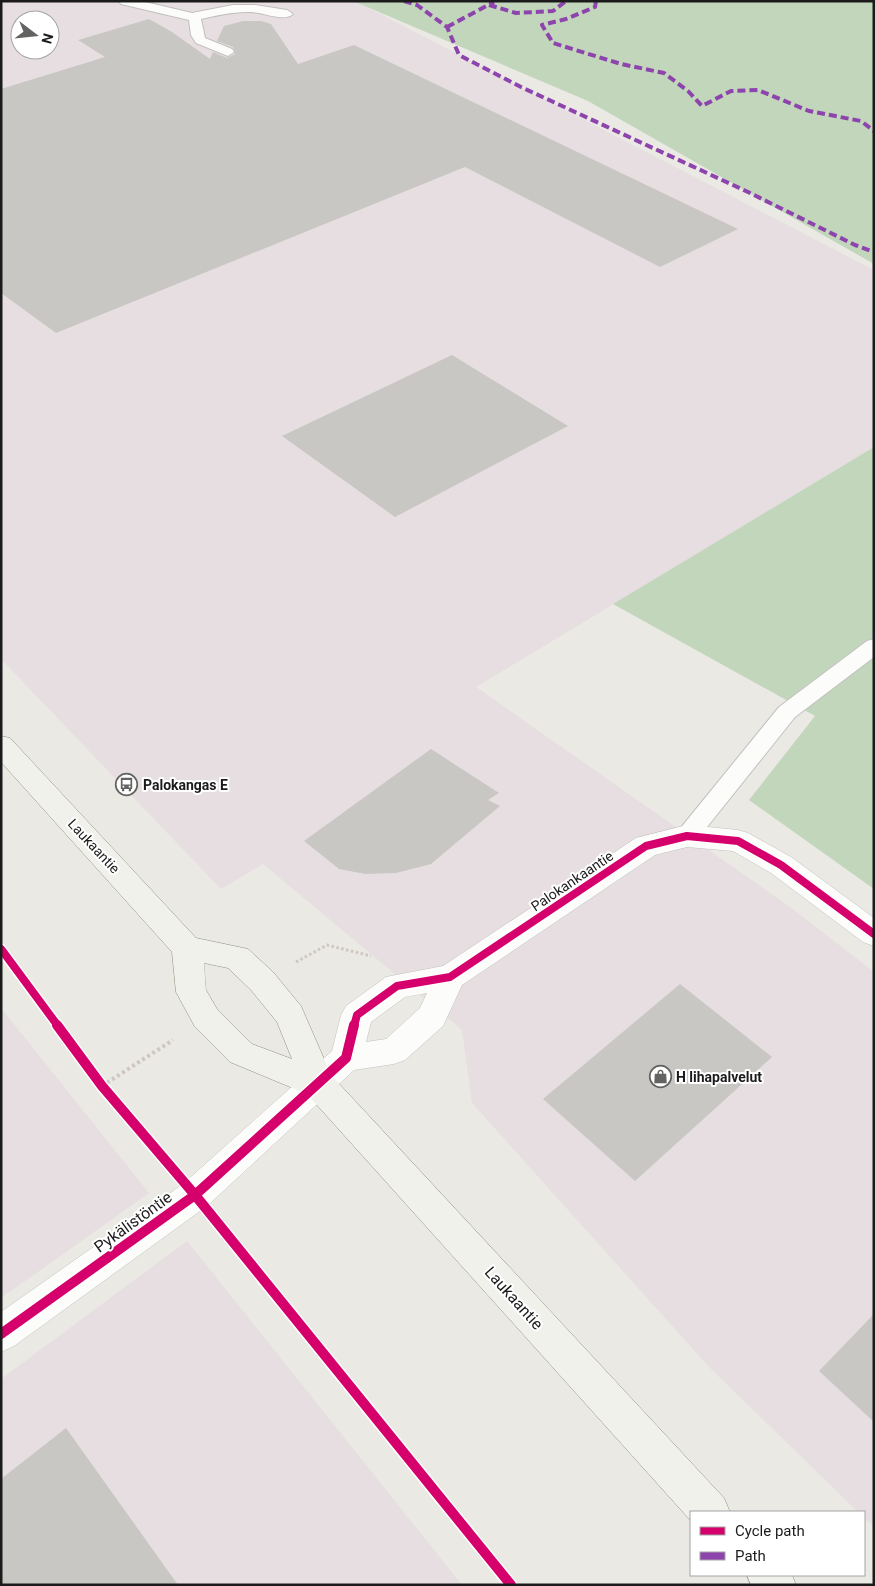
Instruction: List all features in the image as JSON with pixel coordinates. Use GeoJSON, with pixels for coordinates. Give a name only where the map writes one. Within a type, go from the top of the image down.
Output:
{"type":"FeatureCollection","features":[{"type":"Feature","properties":{"kind":"main road","name":"Laukaantie"},"geometry":{"type":"LineString","coordinates":[[1,745],[187,948],[237,958],[262,981],[290,1015],[318,1084],[709,1511]]}},
{"type":"Feature","properties":{"kind":"main road","name":"Laukaantie"},"geometry":{"type":"LineString","coordinates":[[187,948],[191,992],[206,1018],[241,1053],[318,1084]]}},
{"type":"Feature","properties":{"kind":"street","name":"Palokankaantie"},"geometry":{"type":"LineString","coordinates":[[346,1058],[356,1015],[397,986],[450,977],[646,846],[687,836],[738,841],[781,865],[874,934]]}},
{"type":"Feature","properties":{"kind":"street"},"geometry":{"type":"LineString","coordinates":[[318,1084],[346,1058],[394,1051],[432,1018],[450,977]]}},
{"type":"Feature","properties":{"kind":"street","name":"Pykälistöntie"},"geometry":{"type":"LineString","coordinates":[[1,1334],[195,1195],[318,1084]]}},
{"type":"Feature","properties":{"kind":"lane"},"geometry":{"type":"LineString","coordinates":[[125,1],[192,16],[233,9],[287,14]]}},
{"type":"Feature","properties":{"kind":"lane"},"geometry":{"type":"LineString","coordinates":[[192,16],[195,18],[197,35],[200,40],[228,52]]}},
{"type":"Feature","properties":{"kind":"lane"},"geometry":{"type":"LineString","coordinates":[[687,836],[787,712],[874,646]]}},
{"type":"Feature","properties":{"kind":"path"},"geometry":{"type":"LineString","coordinates":[[96,1078],[108,1093]]}},
{"type":"Feature","properties":{"kind":"shaded area"},"geometry":{"type":"Polygon","coordinates":[[[1,1],[353,1],[874,270],[874,447],[476,687],[790,907],[874,972],[874,1527],[865,1519],[865,1511],[857,1511],[708,1366],[472,1103],[462,1030],[263,864],[221,889],[1,659],[1,1]]]}},
{"type":"Feature","properties":{"kind":"shaded area"},"geometry":{"type":"Polygon","coordinates":[[[1,1008],[149,1193],[1,1298],[1,1008]]]}},
{"type":"Feature","properties":{"kind":"shaded area"},"geometry":{"type":"Polygon","coordinates":[[[187,1241],[462,1585],[1,1585],[1,1379],[187,1241]]]}},
{"type":"Feature","properties":{"kind":"green space"},"geometry":{"type":"Polygon","coordinates":[[[353,1],[874,1],[874,264],[588,101],[353,1]]]}},
{"type":"Feature","properties":{"kind":"green space"},"geometry":{"type":"Polygon","coordinates":[[[874,447],[874,889],[749,800],[815,716],[613,604],[874,447]]]}},
{"type":"Feature","properties":{"kind":"building"},"geometry":{"type":"Polygon","coordinates":[[[149,19],[172,32],[210,59],[213,52],[227,58],[235,54],[233,47],[217,41],[224,26],[243,21],[261,21],[271,24],[298,64],[354,45],[738,229],[660,267],[465,167],[56,333],[1,293],[1,89],[105,57],[78,40],[149,19]]]}},
{"type":"Feature","properties":{"kind":"building"},"geometry":{"type":"Polygon","coordinates":[[[452,355],[568,426],[395,517],[282,436],[452,355]]]}},
{"type":"Feature","properties":{"kind":"building"},"geometry":{"type":"Polygon","coordinates":[[[431,749],[499,793],[488,800],[500,806],[431,864],[396,873],[365,874],[339,869],[304,841],[431,749]]]}},
{"type":"Feature","properties":{"kind":"building"},"geometry":{"type":"Polygon","coordinates":[[[680,984],[772,1057],[635,1181],[543,1099],[680,984]]]}},
{"type":"Feature","properties":{"kind":"building"},"geometry":{"type":"Polygon","coordinates":[[[874,1314],[874,1422],[819,1371],[874,1314]]]}},
{"type":"Feature","properties":{"kind":"building"},"geometry":{"type":"Polygon","coordinates":[[[66,1428],[178,1585],[1,1585],[1,1479],[66,1428]]]}},
{"type":"Feature","properties":{"kind":"marked path"},"geometry":{"type":"LineString","coordinates":[[404,1],[417,5],[447,27],[459,55],[521,87],[748,192],[855,245],[874,252]]}},
{"type":"Feature","properties":{"kind":"marked path"},"geometry":{"type":"LineString","coordinates":[[489,5],[516,13],[553,11],[566,1]]}},
{"type":"Feature","properties":{"kind":"marked path"},"geometry":{"type":"LineString","coordinates":[[596,1],[595,7],[566,19],[542,25],[553,43],[621,64],[664,73],[688,91],[702,106],[731,91],[758,90],[809,111],[861,121],[874,131]]}},
{"type":"Feature","properties":{"kind":"marked path"},"geometry":{"type":"LineString","coordinates":[[447,27],[494,2]]}},
{"type":"Feature","properties":{"kind":"cycle path"},"geometry":{"type":"LineString","coordinates":[[1,1334],[195,1195],[346,1058],[357,1015],[397,986],[450,977],[646,846],[687,836],[738,841],[781,865],[874,934]]}},
{"type":"Feature","properties":{"kind":"cycle path"},"geometry":{"type":"LineString","coordinates":[[1,949],[102,1086],[195,1195],[511,1585]]}},
{"type":"Feature","properties":{"kind":"place","name":"Palokangas E"},"geometry":{"type":"Point","coordinates":[127,785]}},
{"type":"Feature","properties":{"kind":"place","name":"H lihapalvelut"},"geometry":{"type":"Point","coordinates":[660,1077]}}]}
